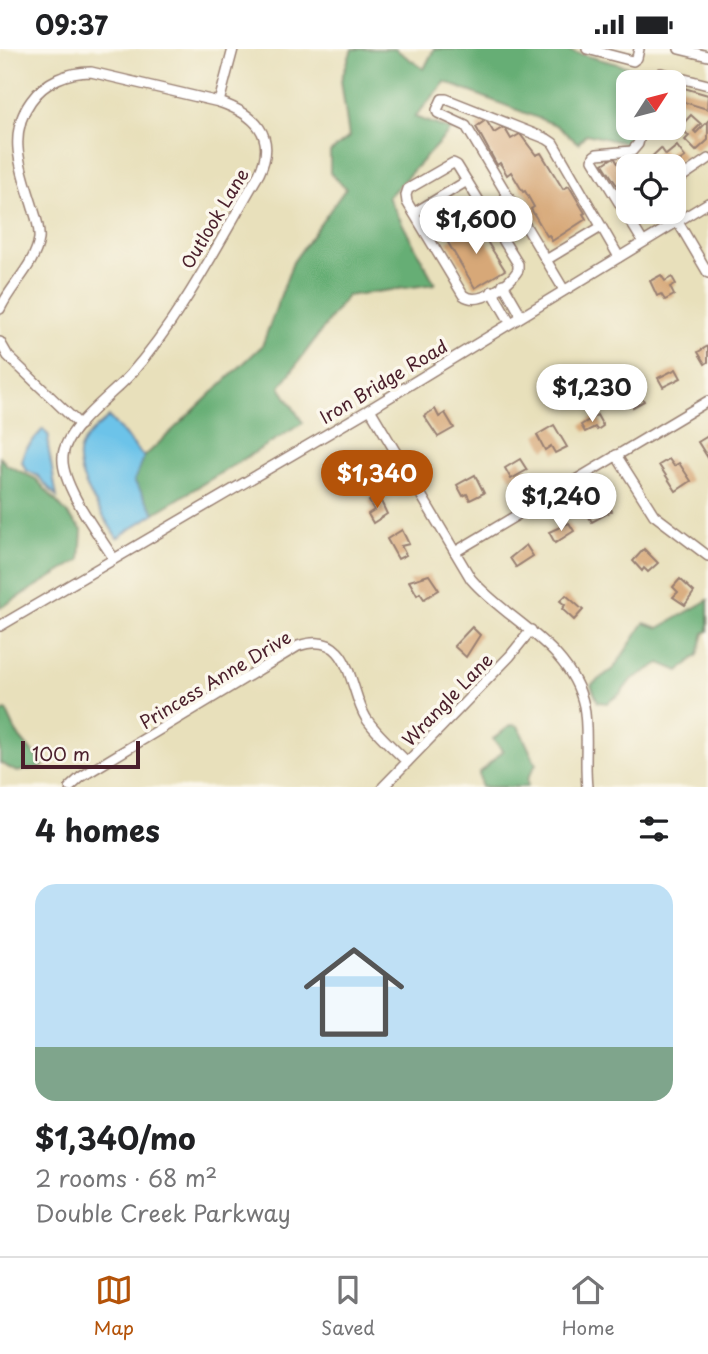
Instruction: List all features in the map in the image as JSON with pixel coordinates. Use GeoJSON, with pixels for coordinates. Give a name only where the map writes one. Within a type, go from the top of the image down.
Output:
{"type":"FeatureCollection","features":[{"type":"Feature","properties":{"kind":"street"},"geometry":{"type":"LineString","coordinates":[[219,102],[233,49]]}},
{"type":"Feature","properties":{"kind":"street"},"geometry":{"type":"LineString","coordinates":[[587,49],[632,61],[637,58],[639,49]]}},
{"type":"Feature","properties":{"kind":"street"},"geometry":{"type":"LineString","coordinates":[[679,49],[708,56]]}},
{"type":"Feature","properties":{"kind":"street","name":"Outlook Lane"},"geometry":{"type":"LineString","coordinates":[[0,309],[32,258],[39,239],[37,221],[19,162],[16,140],[21,117],[37,92],[61,78],[92,72],[219,102],[238,109],[255,121],[266,149],[263,166],[186,298],[130,376],[80,425],[64,447],[64,473],[114,559]]}},
{"type":"Feature","properties":{"kind":"street"},"geometry":{"type":"LineString","coordinates":[[686,79],[708,85]]}},
{"type":"Feature","properties":{"kind":"street"},"geometry":{"type":"LineString","coordinates":[[564,290],[466,126],[438,113],[442,99],[553,143],[619,257]]}},
{"type":"Feature","properties":{"kind":"street"},"geometry":{"type":"LineString","coordinates":[[466,126],[474,110]]}},
{"type":"Feature","properties":{"kind":"street"},"geometry":{"type":"LineString","coordinates":[[616,195],[593,160],[594,156],[632,151],[639,140]]}},
{"type":"Feature","properties":{"kind":"street"},"geometry":{"type":"LineString","coordinates":[[686,174],[708,159]]}},
{"type":"Feature","properties":{"kind":"street"},"geometry":{"type":"LineString","coordinates":[[453,163],[457,165],[480,203],[518,264],[518,270],[503,284],[474,300],[463,295],[406,195],[408,190],[453,163]]}},
{"type":"Feature","properties":{"kind":"street"},"geometry":{"type":"LineString","coordinates":[[414,213],[467,181]]}},
{"type":"Feature","properties":{"kind":"street"},"geometry":{"type":"LineString","coordinates":[[426,234],[480,203]]}},
{"type":"Feature","properties":{"kind":"street","name":"Iron Bridge Road"},"geometry":{"type":"LineString","coordinates":[[686,217],[708,203]]}},
{"type":"Feature","properties":{"kind":"street"},"geometry":{"type":"LineString","coordinates":[[633,224],[643,242]]}},
{"type":"Feature","properties":{"kind":"street","name":"Iron Bridge Road"},"geometry":{"type":"LineString","coordinates":[[0,626],[370,409],[674,224]]}},
{"type":"Feature","properties":{"kind":"street"},"geometry":{"type":"LineString","coordinates":[[679,224],[708,272]]}},
{"type":"Feature","properties":{"kind":"street"},"geometry":{"type":"LineString","coordinates":[[546,260],[601,227]]}},
{"type":"Feature","properties":{"kind":"street"},"geometry":{"type":"LineString","coordinates":[[503,284],[521,315]]}},
{"type":"Feature","properties":{"kind":"street"},"geometry":{"type":"LineString","coordinates":[[492,291],[510,322]]}},
{"type":"Feature","properties":{"kind":"street"},"geometry":{"type":"LineString","coordinates":[[0,342],[8,356],[80,425]]}},
{"type":"Feature","properties":{"kind":"street"},"geometry":{"type":"LineString","coordinates":[[454,552],[708,401]]}},
{"type":"Feature","properties":{"kind":"street"},"geometry":{"type":"LineString","coordinates":[[370,409],[454,552],[478,587],[561,658],[580,694],[586,723],[587,787]]}},
{"type":"Feature","properties":{"kind":"street"},"geometry":{"type":"LineString","coordinates":[[616,456],[654,515],[708,556]]}},
{"type":"Feature","properties":{"kind":"street","name":"Wrangle Lane"},"geometry":{"type":"LineString","coordinates":[[383,787],[531,631]]}},
{"type":"Feature","properties":{"kind":"street","name":"Princess Anne Drive"},"geometry":{"type":"LineString","coordinates":[[70,787],[81,777],[298,646],[310,643],[327,645],[340,654],[348,667],[366,718],[407,762]]}},
{"type":"Feature","properties":{"kind":"green space"},"geometry":{"type":"Polygon","coordinates":[[[352,49],[395,49],[424,69],[434,49],[569,49],[640,70],[616,70],[616,140],[631,140],[630,144],[586,134],[578,143],[556,125],[445,82],[415,117],[451,130],[388,197],[435,284],[347,296],[280,387],[303,423],[155,513],[134,481],[144,457],[262,346],[293,262],[346,188],[330,173],[330,152],[349,137],[341,80],[352,49]]]}},
{"type":"Feature","properties":{"kind":"green space"},"geometry":{"type":"Polygon","coordinates":[[[0,457],[7,465],[36,479],[82,530],[80,560],[0,608],[0,457]]]}},
{"type":"Feature","properties":{"kind":"green space"},"geometry":{"type":"Polygon","coordinates":[[[708,600],[708,631],[704,633],[698,655],[679,671],[660,663],[631,680],[621,693],[607,703],[598,702],[591,685],[614,668],[644,623],[659,628],[708,600]]]}},
{"type":"Feature","properties":{"kind":"green space"},"geometry":{"type":"Polygon","coordinates":[[[6,710],[17,734],[44,766],[17,772],[0,763],[0,713],[6,710]]]}},
{"type":"Feature","properties":{"kind":"green space"},"geometry":{"type":"Polygon","coordinates":[[[511,725],[518,726],[536,764],[527,780],[528,787],[481,787],[479,773],[503,751],[493,739],[511,725]]]}},
{"type":"Feature","properties":{"kind":"water"},"geometry":{"type":"Polygon","coordinates":[[[109,417],[144,457],[134,481],[155,513],[117,538],[91,495],[79,459],[85,440],[109,417]]]}},
{"type":"Feature","properties":{"kind":"water"},"geometry":{"type":"Polygon","coordinates":[[[43,429],[49,436],[48,446],[57,497],[38,476],[26,470],[22,462],[25,450],[43,429]]]}},
{"type":"Feature","properties":{"kind":"building"},"geometry":{"type":"Polygon","coordinates":[[[686,89],[708,95],[707,109],[686,103],[686,89]]]}},
{"type":"Feature","properties":{"kind":"building"},"geometry":{"type":"Polygon","coordinates":[[[691,115],[701,124],[694,131],[696,133],[708,121],[708,140],[696,151],[685,140],[689,136],[686,133],[686,120],[691,115]]]}},
{"type":"Feature","properties":{"kind":"building"},"geometry":{"type":"Polygon","coordinates":[[[486,120],[494,133],[504,127],[511,139],[520,134],[536,155],[541,153],[563,189],[569,186],[586,219],[552,241],[531,209],[534,207],[525,191],[523,192],[511,172],[507,175],[500,163],[497,165],[476,127],[486,120]]]}},
{"type":"Feature","properties":{"kind":"building"},"geometry":{"type":"Polygon","coordinates":[[[677,146],[683,154],[667,154],[677,146]]]}},
{"type":"Feature","properties":{"kind":"building"},"geometry":{"type":"Polygon","coordinates":[[[661,148],[665,154],[655,154],[661,148]]]}},
{"type":"Feature","properties":{"kind":"building"},"geometry":{"type":"Polygon","coordinates":[[[614,157],[616,184],[603,164],[614,157]]]}},
{"type":"Feature","properties":{"kind":"building"},"geometry":{"type":"Polygon","coordinates":[[[476,224],[505,270],[475,288],[447,241],[476,224]]]}},
{"type":"Feature","properties":{"kind":"building"},"geometry":{"type":"Polygon","coordinates":[[[661,275],[665,281],[672,277],[676,284],[670,287],[674,295],[665,300],[661,294],[657,296],[650,281],[661,275]]]}},
{"type":"Feature","properties":{"kind":"building"},"geometry":{"type":"Polygon","coordinates":[[[708,346],[708,362],[705,364],[698,352],[708,346]]]}},
{"type":"Feature","properties":{"kind":"building"},"geometry":{"type":"Polygon","coordinates":[[[676,369],[681,378],[663,387],[658,378],[676,369]]]}},
{"type":"Feature","properties":{"kind":"building"},"geometry":{"type":"Polygon","coordinates":[[[632,380],[644,401],[633,407],[630,400],[621,405],[616,396],[616,389],[632,380]]]}},
{"type":"Feature","properties":{"kind":"building"},"geometry":{"type":"Polygon","coordinates":[[[435,409],[439,417],[445,413],[454,428],[438,437],[424,416],[435,409]]]}},
{"type":"Feature","properties":{"kind":"building"},"geometry":{"type":"Polygon","coordinates":[[[597,415],[603,426],[585,432],[581,425],[597,415]]]}},
{"type":"Feature","properties":{"kind":"building"},"geometry":{"type":"Polygon","coordinates":[[[554,425],[567,447],[555,453],[551,446],[545,450],[537,435],[554,425]]]}},
{"type":"Feature","properties":{"kind":"building"},"geometry":{"type":"Polygon","coordinates":[[[708,436],[708,458],[698,442],[708,436]]]}},
{"type":"Feature","properties":{"kind":"building"},"geometry":{"type":"Polygon","coordinates":[[[520,459],[527,470],[511,479],[505,468],[520,459]]]}},
{"type":"Feature","properties":{"kind":"building"},"geometry":{"type":"Polygon","coordinates":[[[669,459],[674,466],[679,463],[691,481],[676,491],[659,465],[669,459]]]}},
{"type":"Feature","properties":{"kind":"building"},"geometry":{"type":"Polygon","coordinates":[[[337,467],[343,476],[356,467],[362,477],[339,491],[327,473],[337,467]]]}},
{"type":"Feature","properties":{"kind":"building"},"geometry":{"type":"Polygon","coordinates":[[[475,475],[484,493],[470,500],[467,494],[463,496],[457,485],[475,475]]]}},
{"type":"Feature","properties":{"kind":"building"},"geometry":{"type":"Polygon","coordinates":[[[378,495],[387,514],[373,523],[368,514],[374,510],[369,501],[378,495]]]}},
{"type":"Feature","properties":{"kind":"building"},"geometry":{"type":"Polygon","coordinates":[[[604,498],[612,511],[592,522],[586,512],[604,498]]]}},
{"type":"Feature","properties":{"kind":"building"},"geometry":{"type":"Polygon","coordinates":[[[569,523],[574,531],[555,543],[549,532],[569,523]]]}},
{"type":"Feature","properties":{"kind":"building"},"geometry":{"type":"Polygon","coordinates":[[[402,530],[409,544],[401,546],[406,555],[398,559],[387,539],[402,530]]]}},
{"type":"Feature","properties":{"kind":"building"},"geometry":{"type":"Polygon","coordinates":[[[526,545],[533,556],[516,567],[510,558],[526,545]]]}},
{"type":"Feature","properties":{"kind":"building"},"geometry":{"type":"Polygon","coordinates":[[[644,549],[658,563],[648,572],[644,568],[642,571],[633,561],[644,549]]]}},
{"type":"Feature","properties":{"kind":"building"},"geometry":{"type":"Polygon","coordinates":[[[429,575],[439,590],[424,599],[420,593],[417,595],[409,581],[429,575]]]}},
{"type":"Feature","properties":{"kind":"building"},"geometry":{"type":"Polygon","coordinates":[[[680,579],[694,592],[685,605],[673,597],[678,592],[673,587],[680,579]]]}},
{"type":"Feature","properties":{"kind":"building"},"geometry":{"type":"Polygon","coordinates":[[[566,595],[583,610],[574,620],[562,609],[565,605],[560,601],[566,595]]]}},
{"type":"Feature","properties":{"kind":"building"},"geometry":{"type":"Polygon","coordinates":[[[472,627],[480,635],[466,657],[454,646],[472,627]]]}}]}
